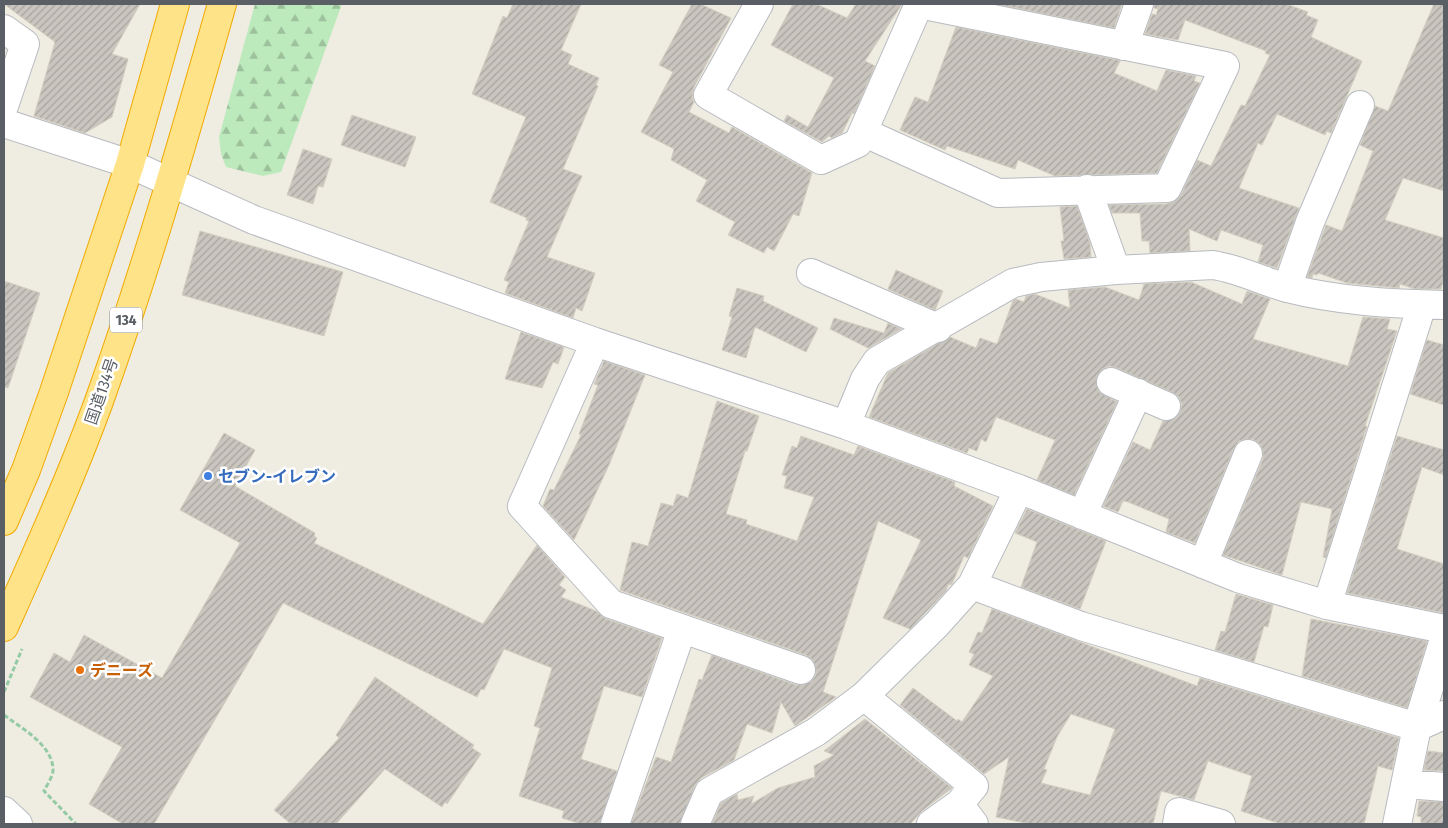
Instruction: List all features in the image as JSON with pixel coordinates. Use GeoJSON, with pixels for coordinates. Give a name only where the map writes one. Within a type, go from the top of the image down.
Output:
{"type":"FeatureCollection","features":[{"type":"Feature","properties":{"kind":"highway"},"geometry":{"type":"LineString","coordinates":[[4,521],[26,470],[54,392],[130,164],[175,4]]}},
{"type":"Feature","properties":{"kind":"highway","name":"国道134号"},"geometry":{"type":"LineString","coordinates":[[4,627],[67,484],[98,404],[170,182],[222,4]]}},
{"type":"Feature","properties":{"kind":"street"},"geometry":{"type":"LineString","coordinates":[[759,4],[708,95],[822,160],[858,143],[919,4],[1224,66],[1167,188],[1087,188],[998,193],[863,132]]}},
{"type":"Feature","properties":{"kind":"street"},"geometry":{"type":"LineString","coordinates":[[1124,46],[1139,4]]}},
{"type":"Feature","properties":{"kind":"street"},"geometry":{"type":"LineString","coordinates":[[4,28],[25,44],[4,106]]}},
{"type":"Feature","properties":{"kind":"street"},"geometry":{"type":"LineString","coordinates":[[1287,288],[1310,222],[1360,106]]}},
{"type":"Feature","properties":{"kind":"street"},"geometry":{"type":"LineString","coordinates":[[4,123],[130,164],[254,220],[595,342],[846,425],[1019,489],[1202,564],[1327,606],[1444,629]]}},
{"type":"Feature","properties":{"kind":"street"},"geometry":{"type":"LineString","coordinates":[[1087,188],[1116,270]]}},
{"type":"Feature","properties":{"kind":"street"},"geometry":{"type":"LineString","coordinates":[[846,425],[865,379],[877,361],[938,328],[1013,283],[1041,277],[1116,270],[1213,265],[1228,268],[1287,288],[1369,302],[1433,305],[1327,606]]}},
{"type":"Feature","properties":{"kind":"street"},"geometry":{"type":"LineString","coordinates":[[811,272],[938,328]]}},
{"type":"Feature","properties":{"kind":"street"},"geometry":{"type":"LineString","coordinates":[[595,342],[522,506],[611,604],[801,670]]}},
{"type":"Feature","properties":{"kind":"street"},"geometry":{"type":"LineString","coordinates":[[1111,382],[1166,406]]}},
{"type":"Feature","properties":{"kind":"street"},"geometry":{"type":"LineString","coordinates":[[1082,515],[1138,393]]}},
{"type":"Feature","properties":{"kind":"street"},"geometry":{"type":"LineString","coordinates":[[1202,564],[1248,454]]}},
{"type":"Feature","properties":{"kind":"street"},"geometry":{"type":"LineString","coordinates":[[695,824],[709,792],[816,732],[864,696],[937,624],[972,586],[1019,489]]}},
{"type":"Feature","properties":{"kind":"street"},"geometry":{"type":"LineString","coordinates":[[972,586],[1081,626],[1417,727],[1444,715]]}},
{"type":"Feature","properties":{"kind":"street"},"geometry":{"type":"LineString","coordinates":[[615,824],[682,629]]}},
{"type":"Feature","properties":{"kind":"street"},"geometry":{"type":"LineString","coordinates":[[1397,824],[1417,727],[1444,639]]}},
{"type":"Feature","properties":{"kind":"street"},"geometry":{"type":"LineString","coordinates":[[864,696],[974,786],[967,814],[931,824]]}},
{"type":"Feature","properties":{"kind":"street"},"geometry":{"type":"LineString","coordinates":[[1406,784],[1444,787]]}},
{"type":"Feature","properties":{"kind":"street"},"geometry":{"type":"LineString","coordinates":[[4,811],[18,824]]}},
{"type":"Feature","properties":{"kind":"street"},"geometry":{"type":"LineString","coordinates":[[1177,824],[1179,812],[1221,824]]}},
{"type":"Feature","properties":{"kind":"path"},"geometry":{"type":"LineString","coordinates":[[4,715],[44,747],[51,760],[54,772],[44,792],[76,824]]}},
{"type":"Feature","properties":{"kind":"green space"},"geometry":{"type":"Polygon","coordinates":[[[255,4],[342,4],[281,172],[263,176],[226,167],[221,154],[219,137],[255,4]]]}},
{"type":"Feature","properties":{"kind":"building"},"geometry":{"type":"Polygon","coordinates":[[[4,4],[140,4],[112,54],[128,59],[112,117],[85,133],[34,116],[55,42],[4,4]]]}},
{"type":"Feature","properties":{"kind":"building"},"geometry":{"type":"Polygon","coordinates":[[[513,4],[581,4],[561,50],[572,55],[568,64],[599,78],[596,85],[598,86],[563,169],[582,176],[547,257],[595,273],[582,311],[576,308],[573,318],[505,293],[509,282],[504,280],[529,221],[526,220],[527,218],[490,202],[526,117],[472,94],[503,16],[507,18],[513,4]]]}},
{"type":"Feature","properties":{"kind":"building"},"geometry":{"type":"Polygon","coordinates":[[[692,4],[700,4],[731,18],[694,87],[692,97],[694,102],[689,112],[729,133],[732,127],[812,173],[799,216],[793,214],[774,251],[767,247],[764,253],[728,235],[735,222],[696,201],[707,180],[671,160],[674,149],[641,132],[673,72],[659,65],[692,4]]]}},
{"type":"Feature","properties":{"kind":"building"},"geometry":{"type":"Polygon","coordinates":[[[793,4],[816,4],[847,18],[856,4],[902,4],[865,61],[875,66],[854,114],[852,113],[842,133],[832,138],[829,136],[822,142],[784,121],[787,115],[808,127],[834,78],[771,45],[793,4]]]}},
{"type":"Feature","properties":{"kind":"building"},"geometry":{"type":"Polygon","coordinates":[[[996,4],[1122,4],[1114,28],[996,4]]]}},
{"type":"Feature","properties":{"kind":"building"},"geometry":{"type":"Polygon","coordinates":[[[1154,4],[1286,4],[1308,12],[1306,15],[1318,20],[1311,37],[1362,61],[1331,133],[1327,131],[1325,135],[1277,114],[1262,145],[1258,143],[1239,188],[1299,208],[1277,268],[1258,262],[1263,245],[1221,230],[1217,241],[1189,229],[1190,251],[1150,253],[1149,241],[1142,241],[1140,213],[1112,213],[1109,205],[1167,204],[1175,201],[1181,195],[1197,160],[1211,166],[1241,105],[1245,106],[1270,55],[1265,53],[1266,51],[1185,20],[1178,40],[1145,34],[1152,14],[1156,15],[1158,9],[1154,8],[1154,4]]]}},
{"type":"Feature","properties":{"kind":"building"},"geometry":{"type":"Polygon","coordinates":[[[1434,4],[1444,4],[1444,191],[1403,178],[1385,220],[1444,238],[1444,278],[1441,289],[1415,289],[1400,284],[1399,288],[1347,283],[1318,273],[1317,275],[1313,274],[1312,278],[1307,277],[1326,225],[1342,231],[1373,151],[1360,145],[1375,106],[1388,111],[1434,4]]]}},
{"type":"Feature","properties":{"kind":"building"},"geometry":{"type":"Polygon","coordinates":[[[956,27],[1118,60],[1120,61],[1114,73],[1157,91],[1166,70],[1196,76],[1194,81],[1200,83],[1157,173],[1055,176],[1018,160],[1015,169],[947,146],[945,150],[900,130],[915,97],[928,102],[956,27]]]}},
{"type":"Feature","properties":{"kind":"building"},"geometry":{"type":"Polygon","coordinates":[[[352,115],[416,137],[405,167],[341,145],[352,115]]]}},
{"type":"Feature","properties":{"kind":"building"},"geometry":{"type":"Polygon","coordinates":[[[303,149],[332,159],[323,187],[318,186],[313,204],[287,195],[303,149]]]}},
{"type":"Feature","properties":{"kind":"building"},"geometry":{"type":"Polygon","coordinates":[[[1077,206],[1090,243],[1091,257],[1064,259],[1061,241],[1064,241],[1060,207],[1077,206]]]}},
{"type":"Feature","properties":{"kind":"building"},"geometry":{"type":"Polygon","coordinates":[[[200,231],[343,272],[324,336],[182,295],[200,231]]]}},
{"type":"Feature","properties":{"kind":"building"},"geometry":{"type":"Polygon","coordinates":[[[896,270],[943,291],[935,310],[888,289],[896,270]]]}},
{"type":"Feature","properties":{"kind":"building"},"geometry":{"type":"Polygon","coordinates":[[[4,281],[40,293],[8,388],[4,387],[4,281]]]}},
{"type":"Feature","properties":{"kind":"building"},"geometry":{"type":"Polygon","coordinates":[[[1191,282],[1242,304],[1247,291],[1270,299],[1253,339],[1348,366],[1363,317],[1390,319],[1387,329],[1397,331],[1365,426],[1367,426],[1326,558],[1323,557],[1332,509],[1301,502],[1282,575],[1223,555],[1263,459],[1261,445],[1253,439],[1239,441],[1234,448],[1195,543],[1166,532],[1169,519],[1128,502],[1123,501],[1118,512],[1103,506],[1133,442],[1150,450],[1163,421],[1176,418],[1182,405],[1179,397],[1172,392],[1117,368],[1110,366],[1102,369],[1097,376],[1096,384],[1099,392],[1117,402],[1074,495],[1037,480],[1055,440],[996,417],[986,442],[981,439],[977,451],[969,448],[967,453],[869,417],[888,373],[939,343],[950,337],[976,348],[980,338],[997,344],[1013,301],[1016,299],[1024,302],[1026,296],[1035,294],[1070,308],[1068,290],[1105,287],[1139,300],[1144,284],[1191,282]]]}},
{"type":"Feature","properties":{"kind":"building"},"geometry":{"type":"Polygon","coordinates":[[[737,288],[764,296],[763,301],[818,328],[806,352],[755,327],[746,358],[722,350],[732,317],[729,316],[737,288]]]}},
{"type":"Feature","properties":{"kind":"building"},"geometry":{"type":"Polygon","coordinates":[[[834,318],[884,333],[888,323],[901,329],[868,348],[830,329],[834,318]]]}},
{"type":"Feature","properties":{"kind":"building"},"geometry":{"type":"Polygon","coordinates":[[[521,332],[564,347],[558,364],[553,362],[542,388],[505,379],[521,332]]]}},
{"type":"Feature","properties":{"kind":"building"},"geometry":{"type":"Polygon","coordinates":[[[1427,340],[1444,345],[1444,405],[1410,394],[1427,340]]]}},
{"type":"Feature","properties":{"kind":"building"},"geometry":{"type":"Polygon","coordinates":[[[604,361],[645,375],[609,465],[574,540],[543,506],[550,489],[554,490],[581,435],[579,434],[598,385],[594,384],[604,361]]]}},
{"type":"Feature","properties":{"kind":"building"},"geometry":{"type":"Polygon","coordinates":[[[717,401],[759,416],[747,451],[745,451],[726,514],[747,520],[746,524],[797,541],[814,497],[784,488],[787,476],[782,475],[792,446],[797,448],[801,436],[854,455],[858,446],[955,482],[954,486],[993,506],[968,558],[964,556],[952,584],[948,585],[946,591],[910,629],[883,618],[921,540],[878,521],[823,692],[836,697],[795,726],[781,702],[772,733],[747,724],[734,760],[701,778],[695,785],[680,824],[631,824],[656,757],[671,762],[699,679],[702,680],[712,655],[796,685],[811,682],[816,675],[813,660],[806,655],[620,590],[632,542],[648,546],[661,503],[673,506],[677,494],[688,498],[717,401]]]}},
{"type":"Feature","properties":{"kind":"building"},"geometry":{"type":"Polygon","coordinates":[[[224,433],[255,450],[235,486],[315,533],[314,536],[317,538],[314,543],[483,624],[537,545],[565,577],[559,585],[566,590],[561,597],[596,611],[606,619],[662,638],[642,697],[604,686],[581,759],[617,771],[600,824],[581,824],[562,818],[564,811],[519,796],[540,728],[534,726],[552,668],[504,649],[484,690],[481,689],[477,697],[283,603],[154,824],[123,824],[89,804],[122,747],[30,697],[54,653],[70,662],[84,635],[162,678],[240,543],[180,510],[224,433]]]}},
{"type":"Feature","properties":{"kind":"building"},"geometry":{"type":"Polygon","coordinates":[[[1397,436],[1444,450],[1444,475],[1422,467],[1397,549],[1444,564],[1444,613],[1347,593],[1397,436]]]}},
{"type":"Feature","properties":{"kind":"building"},"geometry":{"type":"Polygon","coordinates":[[[1027,509],[1106,541],[1080,609],[1021,587],[1037,542],[1015,533],[1027,509]]]}},
{"type":"Feature","properties":{"kind":"building"},"geometry":{"type":"Polygon","coordinates":[[[1236,594],[1273,605],[1268,627],[1264,626],[1254,662],[1215,650],[1221,631],[1225,632],[1236,594]]]}},
{"type":"Feature","properties":{"kind":"building"},"geometry":{"type":"Polygon","coordinates":[[[992,609],[1197,686],[1200,678],[1399,738],[1392,770],[1378,766],[1364,824],[1281,824],[1241,811],[1252,776],[1208,761],[1194,800],[1161,791],[1153,824],[1030,824],[996,817],[1009,757],[984,774],[900,705],[913,688],[957,721],[958,719],[962,722],[993,676],[969,665],[974,654],[969,652],[978,632],[982,633],[992,609]],[[1071,714],[1057,737],[1044,769],[1047,770],[1041,783],[1090,795],[1115,729],[1071,714]]]}},
{"type":"Feature","properties":{"kind":"building"},"geometry":{"type":"Polygon","coordinates":[[[1311,619],[1427,641],[1407,708],[1302,676],[1311,619]]]}},
{"type":"Feature","properties":{"kind":"building"},"geometry":{"type":"Polygon","coordinates":[[[375,677],[474,745],[472,748],[481,754],[447,804],[445,802],[442,807],[385,769],[336,824],[291,824],[274,810],[339,738],[336,735],[375,677]]]}},
{"type":"Feature","properties":{"kind":"building"},"geometry":{"type":"Polygon","coordinates":[[[865,719],[952,788],[922,811],[910,824],[712,824],[721,803],[737,794],[738,800],[754,796],[751,804],[778,788],[815,777],[814,766],[834,755],[824,751],[865,719]]]}},
{"type":"Feature","properties":{"kind":"building"},"geometry":{"type":"Polygon","coordinates":[[[1428,751],[1444,753],[1444,771],[1424,770],[1428,751]]]}},
{"type":"Feature","properties":{"kind":"building"},"geometry":{"type":"Polygon","coordinates":[[[1419,801],[1444,802],[1444,824],[1421,824],[1421,817],[1417,816],[1419,801]]]}},
{"type":"Feature","properties":{"kind":"place","name":"セブン-イレブン"},"geometry":{"type":"Point","coordinates":[208,476]}},
{"type":"Feature","properties":{"kind":"place","name":"デニーズ"},"geometry":{"type":"Point","coordinates":[80,670]}}]}
